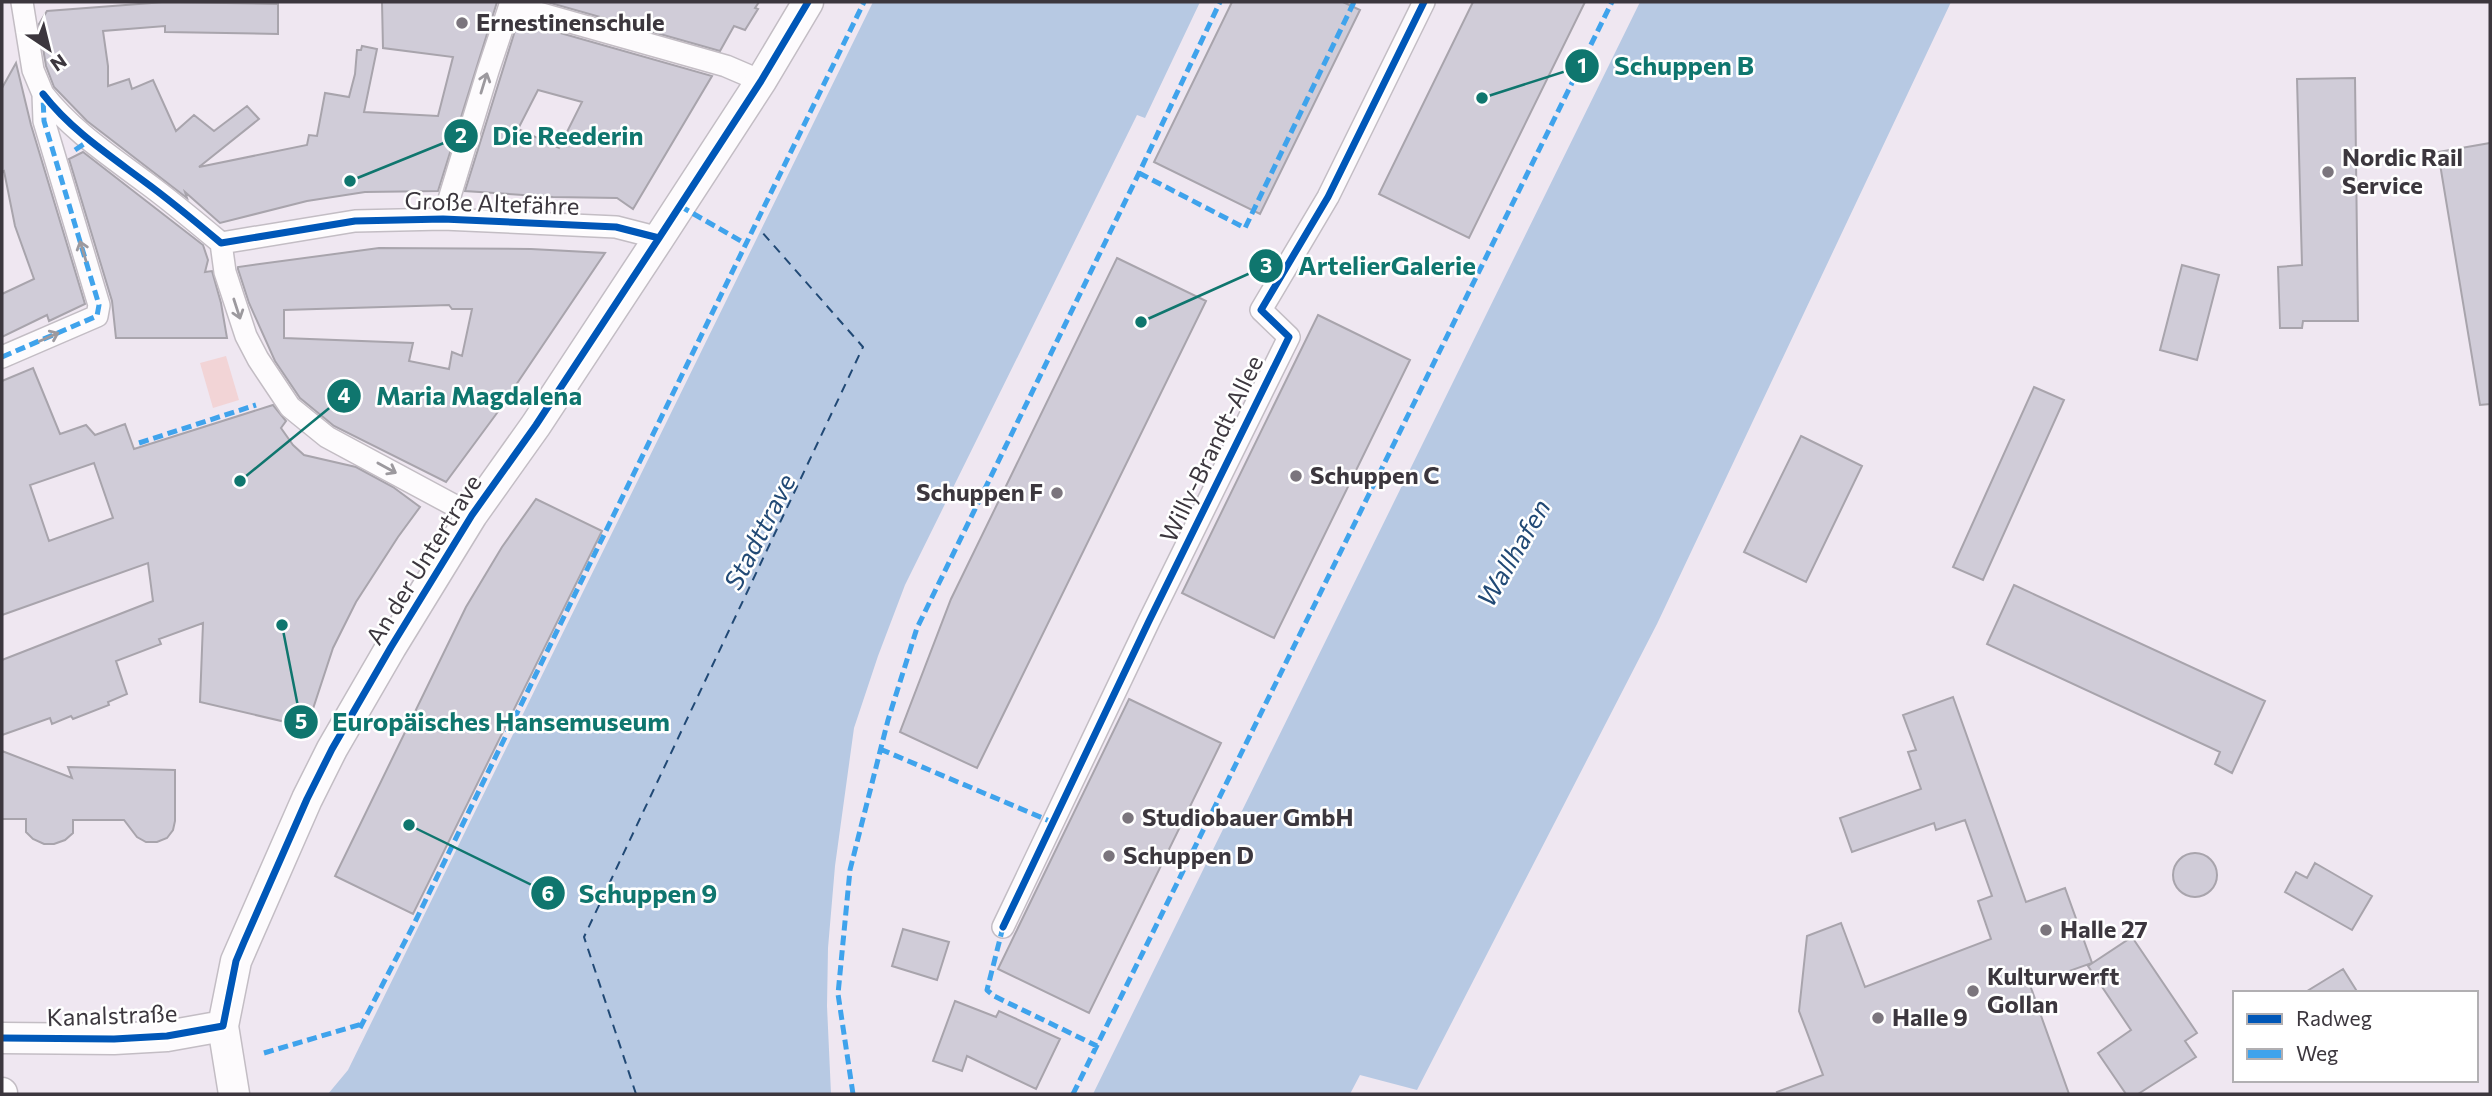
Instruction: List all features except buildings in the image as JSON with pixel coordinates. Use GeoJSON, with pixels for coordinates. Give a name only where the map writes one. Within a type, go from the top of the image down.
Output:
{"type":"FeatureCollection","features":[{"type":"Feature","properties":{"kind":"main road","name":"An der Untertrave"},"geometry":{"type":"LineString","coordinates":[[234,1094],[223,1027],[240,951],[332,749],[472,515],[536,425],[659,238],[761,81],[808,2]]}},
{"type":"Feature","properties":{"kind":"main road","name":"Kanalstraße"},"geometry":{"type":"LineString","coordinates":[[2,1038],[114,1039],[167,1036],[223,1027]]}},
{"type":"Feature","properties":{"kind":"street"},"geometry":{"type":"LineString","coordinates":[[22,2],[33,70],[43,94],[76,130],[174,203],[220,243],[225,272],[246,335],[258,359],[290,407],[327,436],[472,515]]}},
{"type":"Feature","properties":{"kind":"street","name":"Willy-Brandt-Allee"},"geometry":{"type":"LineString","coordinates":[[1003,927],[1289,337],[1261,310],[1328,197],[1424,2]]}},
{"type":"Feature","properties":{"kind":"street"},"geometry":{"type":"LineString","coordinates":[[443,219],[511,3],[726,66],[761,81]]}},
{"type":"Feature","properties":{"kind":"street"},"geometry":{"type":"LineString","coordinates":[[2,358],[97,316],[99,305],[44,121],[43,94]]}},
{"type":"Feature","properties":{"kind":"street","name":"Große Altefähre"},"geometry":{"type":"LineString","coordinates":[[220,243],[355,221],[443,219],[615,227],[659,238]]}},
{"type":"Feature","properties":{"kind":"shaded area"},"geometry":{"type":"Polygon","coordinates":[[[226,356],[239,400],[213,408],[200,363],[226,356]]]}},
{"type":"Feature","properties":{"kind":"water","name":"Stadttrave"},"geometry":{"type":"Polygon","coordinates":[[[873,2],[1200,2],[1145,118],[1137,115],[905,585],[878,656],[854,728],[835,866],[828,948],[827,1006],[831,1094],[328,1094],[348,1070],[873,2]]]}},
{"type":"Feature","properties":{"kind":"water","name":"Wallhafen"},"geometry":{"type":"Polygon","coordinates":[[[1640,2],[1951,2],[1657,624],[1417,1090],[1360,1075],[1350,1094],[1093,1094],[1229,817],[1237,821],[1640,2]]]}},
{"type":"Feature","properties":{"kind":"ferry route"},"geometry":{"type":"LineString","coordinates":[[636,1094],[584,937],[863,347],[761,231]]}},
{"type":"Feature","properties":{"kind":"marked path"},"geometry":{"type":"LineString","coordinates":[[360,1028],[414,924],[864,2]]}},
{"type":"Feature","properties":{"kind":"marked path"},"geometry":{"type":"LineString","coordinates":[[853,1094],[838,994],[850,870],[888,720],[917,628],[1220,2]]}},
{"type":"Feature","properties":{"kind":"marked path"},"geometry":{"type":"LineString","coordinates":[[1139,173],[1245,228],[1354,2]]}},
{"type":"Feature","properties":{"kind":"marked path"},"geometry":{"type":"LineString","coordinates":[[1073,1094],[1612,2]]}},
{"type":"Feature","properties":{"kind":"marked path"},"geometry":{"type":"LineString","coordinates":[[2,357],[97,316],[99,305],[44,121],[43,96]]}},
{"type":"Feature","properties":{"kind":"marked path"},"geometry":{"type":"LineString","coordinates":[[75,150],[90,140]]}},
{"type":"Feature","properties":{"kind":"marked path"},"geometry":{"type":"LineString","coordinates":[[680,206],[746,244]]}},
{"type":"Feature","properties":{"kind":"marked path"},"geometry":{"type":"LineString","coordinates":[[139,443],[256,405]]}},
{"type":"Feature","properties":{"kind":"marked path"},"geometry":{"type":"LineString","coordinates":[[880,749],[1052,822]]}},
{"type":"Feature","properties":{"kind":"marked path"},"geometry":{"type":"LineString","coordinates":[[1003,927],[987,990],[994,996],[1097,1046]]}},
{"type":"Feature","properties":{"kind":"marked path"},"geometry":{"type":"LineString","coordinates":[[264,1053],[362,1024]]}},
{"type":"Feature","properties":{"kind":"cycle path"},"geometry":{"type":"LineString","coordinates":[[2,1038],[114,1039],[167,1036],[223,1026],[236,961],[307,799],[332,749],[472,515],[536,425],[659,238],[761,81],[808,2]]}},
{"type":"Feature","properties":{"kind":"cycle path"},"geometry":{"type":"LineString","coordinates":[[1003,927],[1289,337],[1261,310],[1328,197],[1424,2]]}},
{"type":"Feature","properties":{"kind":"cycle path"},"geometry":{"type":"LineString","coordinates":[[43,94],[91,141],[221,243],[355,221],[443,219],[616,227],[659,238]]}},
{"type":"Feature","properties":{"kind":"place","name":"Ernestinenschule"},"geometry":{"type":"Point","coordinates":[462,23]}},
{"type":"Feature","properties":{"kind":"place","name":"Schuppen B"},"geometry":{"type":"Point","coordinates":[1482,98]}},
{"type":"Feature","properties":{"kind":"place","name":"Nordic Rail Service"},"geometry":{"type":"Point","coordinates":[2328,172]}},
{"type":"Feature","properties":{"kind":"place","name":"Die Reederin"},"geometry":{"type":"Point","coordinates":[350,181]}},
{"type":"Feature","properties":{"kind":"place","name":"ArtelierGalerie"},"geometry":{"type":"Point","coordinates":[1141,322]}},
{"type":"Feature","properties":{"kind":"place","name":"Schuppen C"},"geometry":{"type":"Point","coordinates":[1296,476]}},
{"type":"Feature","properties":{"kind":"place","name":"Maria Magdalena"},"geometry":{"type":"Point","coordinates":[240,481]}},
{"type":"Feature","properties":{"kind":"place","name":"Schuppen F"},"geometry":{"type":"Point","coordinates":[1057,493]}},
{"type":"Feature","properties":{"kind":"place","name":"Europäisches Hansemuseum"},"geometry":{"type":"Point","coordinates":[282,625]}},
{"type":"Feature","properties":{"kind":"place","name":"Studiobauer GmbH"},"geometry":{"type":"Point","coordinates":[1128,818]}},
{"type":"Feature","properties":{"kind":"place","name":"Schuppen 9"},"geometry":{"type":"Point","coordinates":[409,825]}},
{"type":"Feature","properties":{"kind":"place","name":"Schuppen D"},"geometry":{"type":"Point","coordinates":[1109,856]}},
{"type":"Feature","properties":{"kind":"place","name":"Halle 27"},"geometry":{"type":"Point","coordinates":[2046,930]}},
{"type":"Feature","properties":{"kind":"place","name":"Kulturwerft Gollan"},"geometry":{"type":"Point","coordinates":[1973,991]}},
{"type":"Feature","properties":{"kind":"place","name":"Halle 9"},"geometry":{"type":"Point","coordinates":[1878,1018]}}]}
